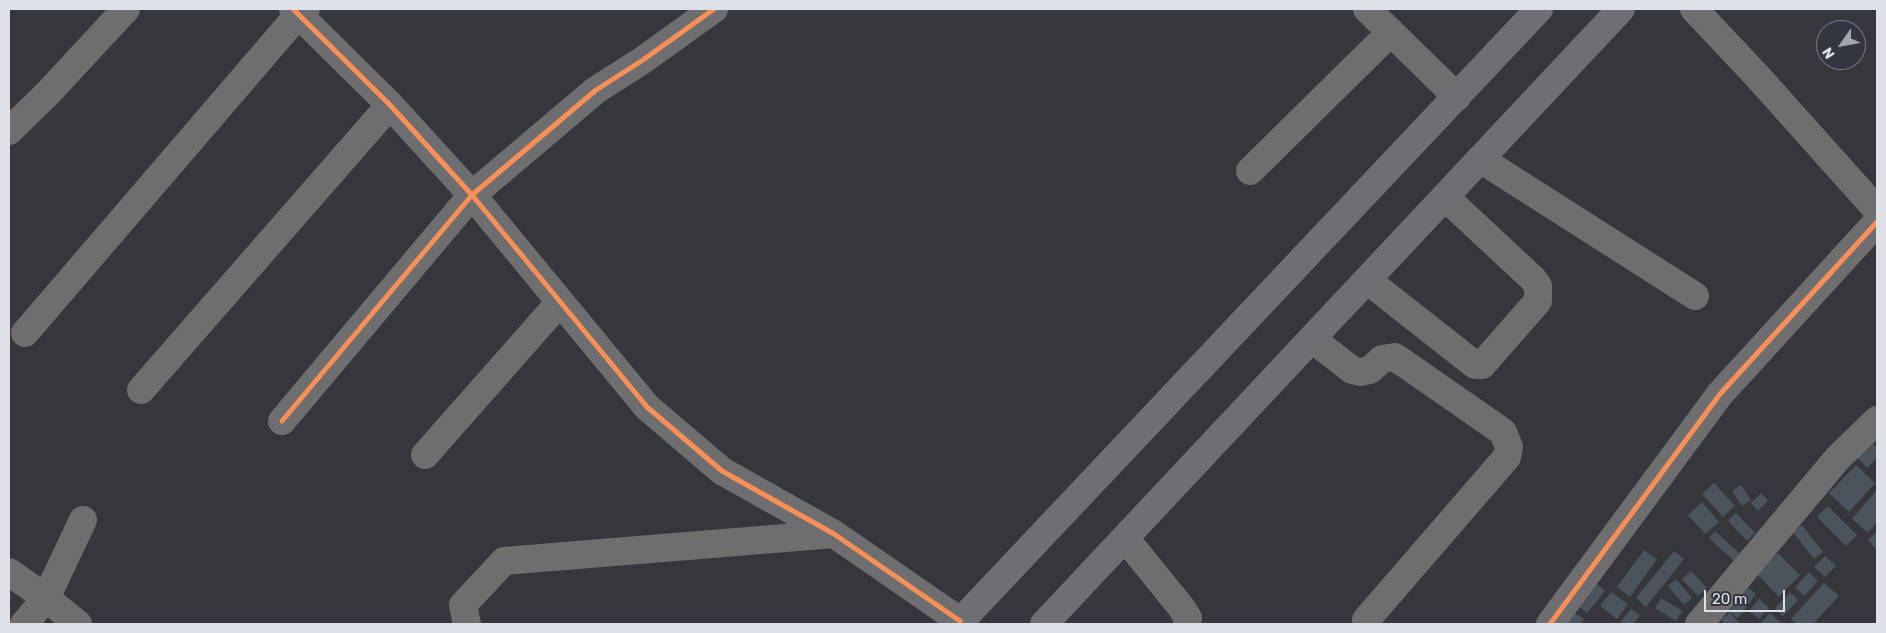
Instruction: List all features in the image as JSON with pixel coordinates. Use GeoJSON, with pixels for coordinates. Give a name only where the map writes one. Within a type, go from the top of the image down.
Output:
{"type":"FeatureCollection","features":[{"type":"Feature","properties":{"kind":"main road"},"geometry":{"type":"LineString","coordinates":[[959,623],[1539,9]]}},
{"type":"Feature","properties":{"kind":"main road"},"geometry":{"type":"LineString","coordinates":[[1044,624],[1621,9]]}},
{"type":"Feature","properties":{"kind":"street"},"geometry":{"type":"LineString","coordinates":[[9,131],[48,93],[126,9]]}},
{"type":"Feature","properties":{"kind":"street"},"geometry":{"type":"LineString","coordinates":[[282,421],[472,195],[596,90],[643,60],[714,9]]}},
{"type":"Feature","properties":{"kind":"street"},"geometry":{"type":"LineString","coordinates":[[1367,9],[1457,97]]}},
{"type":"Feature","properties":{"kind":"street"},"geometry":{"type":"LineString","coordinates":[[1694,9],[1758,76],[1877,210]]}},
{"type":"Feature","properties":{"kind":"street"},"geometry":{"type":"LineString","coordinates":[[25,333],[299,11],[390,105],[472,195],[647,407],[722,471],[834,534],[959,623]]}},
{"type":"Feature","properties":{"kind":"street"},"geometry":{"type":"LineString","coordinates":[[1250,171],[1391,32]]}},
{"type":"Feature","properties":{"kind":"street"},"geometry":{"type":"LineString","coordinates":[[141,390],[390,105]]}},
{"type":"Feature","properties":{"kind":"street"},"geometry":{"type":"LineString","coordinates":[[1480,159],[1695,296]]}},
{"type":"Feature","properties":{"kind":"street"},"geometry":{"type":"LineString","coordinates":[[1367,280],[1475,365],[1482,365],[1538,301],[1538,286],[1533,278],[1445,196]]}},
{"type":"Feature","properties":{"kind":"street"},"geometry":{"type":"LineString","coordinates":[[1550,624],[1720,394],[1877,222]]}},
{"type":"Feature","properties":{"kind":"street"},"geometry":{"type":"LineString","coordinates":[[425,455],[560,302]]}},
{"type":"Feature","properties":{"kind":"street"},"geometry":{"type":"LineString","coordinates":[[1312,339],[1352,370],[1360,372],[1370,370],[1382,359],[1395,357],[1503,432],[1509,447],[1508,457],[1366,620]]}},
{"type":"Feature","properties":{"kind":"street"},"geometry":{"type":"LineString","coordinates":[[1699,624],[1837,459],[1877,420]]}},
{"type":"Feature","properties":{"kind":"street"},"geometry":{"type":"LineString","coordinates":[[24,624],[46,598],[83,520]]}},
{"type":"Feature","properties":{"kind":"street"},"geometry":{"type":"LineString","coordinates":[[467,624],[463,605],[504,561],[834,534]]}},
{"type":"Feature","properties":{"kind":"street"},"geometry":{"type":"LineString","coordinates":[[1125,538],[1181,607],[1188,618],[1187,624]]}},
{"type":"Feature","properties":{"kind":"street"},"geometry":{"type":"LineString","coordinates":[[9,572],[46,598],[78,624]]}},
{"type":"Feature","properties":{"kind":"building"},"geometry":{"type":"Polygon","coordinates":[[[1873,443],[1877,448],[1877,458],[1867,468],[1857,457],[1873,443]]]}},
{"type":"Feature","properties":{"kind":"building"},"geometry":{"type":"Polygon","coordinates":[[[1856,465],[1875,483],[1849,512],[1829,493],[1856,465]]]}},
{"type":"Feature","properties":{"kind":"building"},"geometry":{"type":"Polygon","coordinates":[[[1714,483],[1735,506],[1723,517],[1702,494],[1714,483]]]}},
{"type":"Feature","properties":{"kind":"building"},"geometry":{"type":"Polygon","coordinates":[[[1741,485],[1751,500],[1742,506],[1732,491],[1741,485]]]}},
{"type":"Feature","properties":{"kind":"building"},"geometry":{"type":"Polygon","coordinates":[[[1877,490],[1877,522],[1868,533],[1852,519],[1877,490]]]}},
{"type":"Feature","properties":{"kind":"building"},"geometry":{"type":"Polygon","coordinates":[[[1761,493],[1768,501],[1758,511],[1751,503],[1761,493]]]}},
{"type":"Feature","properties":{"kind":"building"},"geometry":{"type":"Polygon","coordinates":[[[1702,502],[1719,522],[1705,534],[1688,515],[1702,502]]]}},
{"type":"Feature","properties":{"kind":"building"},"geometry":{"type":"Polygon","coordinates":[[[1828,506],[1857,535],[1846,546],[1817,517],[1828,506]]]}},
{"type":"Feature","properties":{"kind":"building"},"geometry":{"type":"Polygon","coordinates":[[[1736,513],[1755,533],[1747,541],[1728,521],[1736,513]]]}},
{"type":"Feature","properties":{"kind":"building"},"geometry":{"type":"Polygon","coordinates":[[[1802,525],[1823,552],[1814,559],[1793,532],[1802,525]]]}},
{"type":"Feature","properties":{"kind":"building"},"geometry":{"type":"Polygon","coordinates":[[[1715,531],[1740,554],[1734,561],[1709,538],[1715,531]]]}},
{"type":"Feature","properties":{"kind":"building"},"geometry":{"type":"Polygon","coordinates":[[[1877,531],[1877,550],[1868,540],[1877,531]]]}},
{"type":"Feature","properties":{"kind":"building"},"geometry":{"type":"Polygon","coordinates":[[[1644,550],[1657,559],[1630,597],[1617,587],[1644,550]]]}},
{"type":"Feature","properties":{"kind":"building"},"geometry":{"type":"Polygon","coordinates":[[[1674,551],[1684,559],[1646,607],[1636,598],[1674,551]]]}},
{"type":"Feature","properties":{"kind":"building"},"geometry":{"type":"Polygon","coordinates":[[[1778,553],[1800,575],[1779,597],[1757,574],[1778,553]]]}},
{"type":"Feature","properties":{"kind":"building"},"geometry":{"type":"Polygon","coordinates":[[[1825,556],[1836,566],[1825,577],[1814,567],[1825,556]]]}},
{"type":"Feature","properties":{"kind":"building"},"geometry":{"type":"Polygon","coordinates":[[[1691,571],[1707,588],[1698,596],[1682,579],[1691,571]]]}},
{"type":"Feature","properties":{"kind":"building"},"geometry":{"type":"Polygon","coordinates":[[[1809,572],[1818,581],[1804,596],[1795,587],[1809,572]]]}},
{"type":"Feature","properties":{"kind":"building"},"geometry":{"type":"Polygon","coordinates":[[[1591,579],[1605,591],[1587,613],[1572,600],[1591,579]]]}},
{"type":"Feature","properties":{"kind":"building"},"geometry":{"type":"Polygon","coordinates":[[[1676,579],[1692,598],[1684,605],[1668,586],[1676,579]]]}},
{"type":"Feature","properties":{"kind":"building"},"geometry":{"type":"Polygon","coordinates":[[[1824,583],[1839,596],[1813,624],[1797,624],[1791,619],[1824,583]]]}},
{"type":"Feature","properties":{"kind":"building"},"geometry":{"type":"Polygon","coordinates":[[[1747,587],[1756,594],[1738,618],[1729,611],[1747,587]]]}},
{"type":"Feature","properties":{"kind":"building"},"geometry":{"type":"Polygon","coordinates":[[[1611,592],[1628,604],[1617,619],[1600,606],[1611,592]]]}},
{"type":"Feature","properties":{"kind":"building"},"geometry":{"type":"Polygon","coordinates":[[[1790,592],[1798,600],[1783,616],[1775,608],[1790,592]]]}},
{"type":"Feature","properties":{"kind":"building"},"geometry":{"type":"Polygon","coordinates":[[[1661,598],[1682,611],[1676,621],[1655,608],[1661,598]]]}},
{"type":"Feature","properties":{"kind":"building"},"geometry":{"type":"Polygon","coordinates":[[[1759,599],[1769,608],[1759,619],[1749,611],[1759,599]]]}},
{"type":"Feature","properties":{"kind":"building"},"geometry":{"type":"Polygon","coordinates":[[[1568,609],[1584,619],[1581,624],[1563,624],[1568,609]]]}},
{"type":"Feature","properties":{"kind":"building"},"geometry":{"type":"Polygon","coordinates":[[[1631,609],[1640,615],[1633,624],[1619,624],[1631,609]]]}},
{"type":"Feature","properties":{"kind":"building"},"geometry":{"type":"Polygon","coordinates":[[[1730,612],[1740,624],[1725,624],[1721,620],[1730,612]]]}},
{"type":"Feature","properties":{"kind":"building"},"geometry":{"type":"Polygon","coordinates":[[[1770,613],[1780,622],[1777,624],[1760,624],[1770,613]]]}},
{"type":"Feature","properties":{"kind":"cycle path"},"geometry":{"type":"LineString","coordinates":[[293,9],[390,105],[472,195],[647,407],[722,471],[834,534],[960,621]]}},
{"type":"Feature","properties":{"kind":"cycle path"},"geometry":{"type":"LineString","coordinates":[[282,421],[472,195],[596,90],[643,60],[714,9]]}},
{"type":"Feature","properties":{"kind":"cycle path"},"geometry":{"type":"LineString","coordinates":[[1550,624],[1720,394],[1877,222]]}}]}
